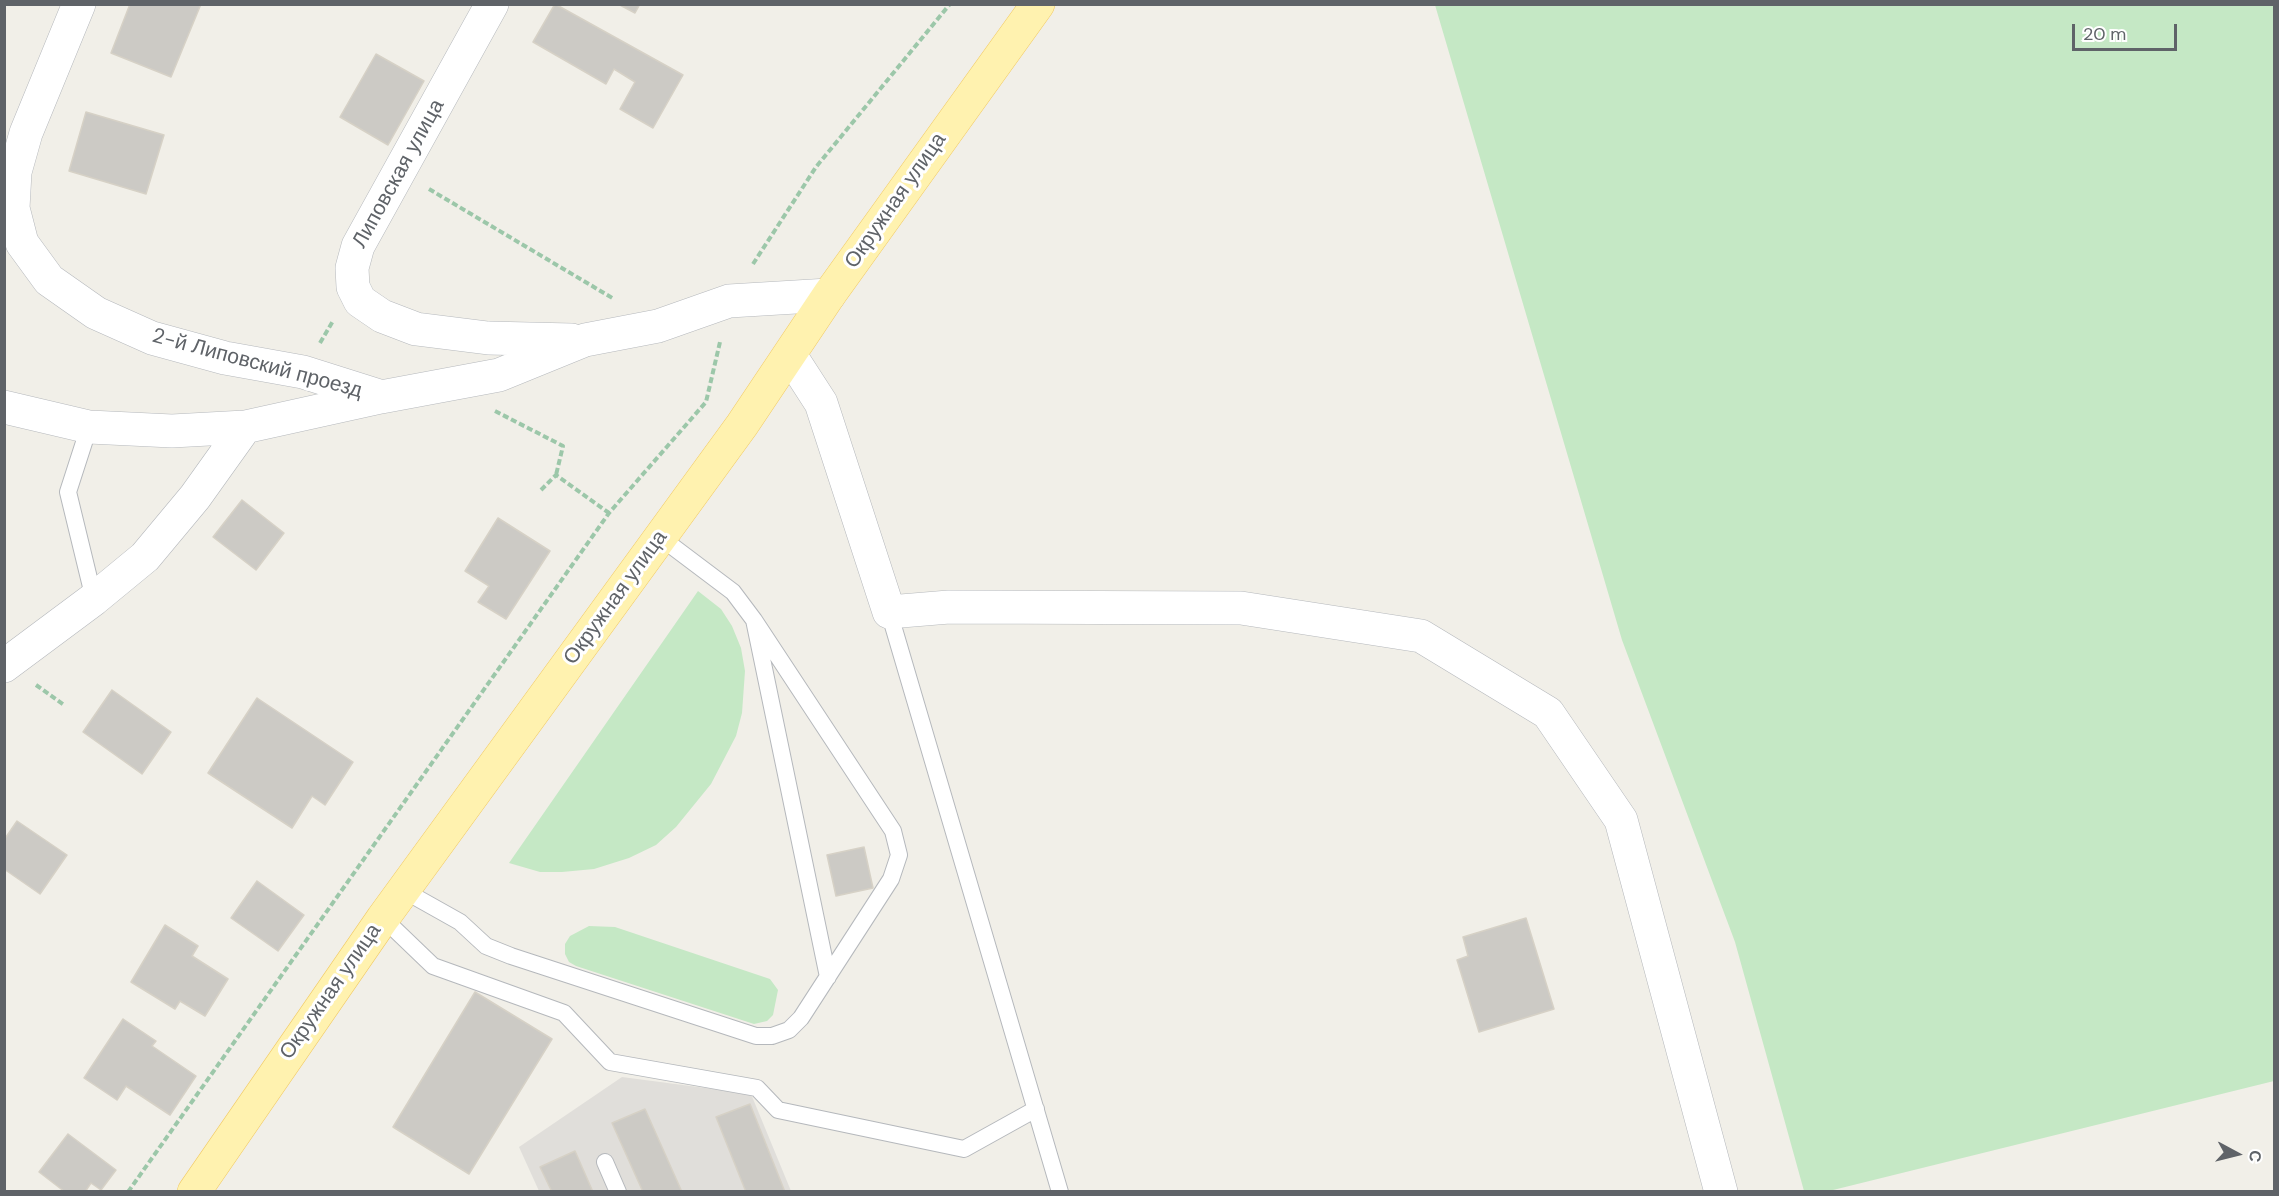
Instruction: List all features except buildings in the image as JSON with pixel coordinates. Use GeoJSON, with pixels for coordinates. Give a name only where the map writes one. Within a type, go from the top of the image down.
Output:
{"type":"FeatureCollection","features":[{"type":"Feature","properties":{"kind":"main road","name":"Окружная улица"},"geometry":{"type":"LineString","coordinates":[[194,1191],[382,918],[660,537],[790,355],[829,295],[1038,4]]}},
{"type":"Feature","properties":{"kind":"street","name":"2-й Липовский проезд"},"geometry":{"type":"LineString","coordinates":[[79,4],[26,133],[15,172],[13,208],[22,243],[49,280],[96,313],[152,338],[225,357],[303,372],[381,397]]}},
{"type":"Feature","properties":{"kind":"street","name":"Липовская улица"},"geometry":{"type":"LineString","coordinates":[[492,4],[358,246],[352,268],[353,287],[360,301],[382,316],[416,329],[488,338],[585,340]]}},
{"type":"Feature","properties":{"kind":"street"},"geometry":{"type":"LineString","coordinates":[[4,407],[89,427],[172,431],[245,427],[381,397],[499,375],[585,340],[658,326],[729,301],[829,295]]}},
{"type":"Feature","properties":{"kind":"street"},"geometry":{"type":"LineString","coordinates":[[790,355],[821,403],[889,612],[949,607],[1252,610],[1421,636],[1548,713],[1621,820],[1721,1191]]}},
{"type":"Feature","properties":{"kind":"street"},"geometry":{"type":"LineString","coordinates":[[4,666],[94,599],[145,556],[195,497],[245,427]]}},
{"type":"Feature","properties":{"kind":"lane"},"geometry":{"type":"LineString","coordinates":[[89,427],[68,492],[94,599]]}},
{"type":"Feature","properties":{"kind":"lane"},"geometry":{"type":"LineString","coordinates":[[403,890],[460,922],[486,946],[756,1036],[772,1036],[789,1030],[801,1018],[891,879],[899,855],[898,843],[893,831],[744,604],[733,592],[660,537]]}},
{"type":"Feature","properties":{"kind":"lane"},"geometry":{"type":"LineString","coordinates":[[889,612],[1060,1191]]}},
{"type":"Feature","properties":{"kind":"lane"},"geometry":{"type":"LineString","coordinates":[[754,620],[828,977]]}},
{"type":"Feature","properties":{"kind":"lane"},"geometry":{"type":"LineString","coordinates":[[382,918],[433,966],[564,1013],[610,1062],[757,1088],[778,1110],[964,1149],[1036,1109]]}},
{"type":"Feature","properties":{"kind":"lane"},"geometry":{"type":"LineString","coordinates":[[605,1162],[618,1191]]}},
{"type":"Feature","properties":{"kind":"path"},"geometry":{"type":"LineString","coordinates":[[128,1191],[609,513],[706,402],[729,301],[816,167],[950,4]]}},
{"type":"Feature","properties":{"kind":"path"},"geometry":{"type":"LineString","coordinates":[[400,172],[658,326]]}},
{"type":"Feature","properties":{"kind":"path"},"geometry":{"type":"LineString","coordinates":[[485,406],[563,447],[556,475],[541,490]]}},
{"type":"Feature","properties":{"kind":"path"},"geometry":{"type":"LineString","coordinates":[[556,475],[609,513]]}},
{"type":"Feature","properties":{"kind":"shaded area"},"geometry":{"type":"Polygon","coordinates":[[[622,1077],[751,1094],[791,1191],[539,1191],[519,1147],[622,1077]]]}},
{"type":"Feature","properties":{"kind":"green space"},"geometry":{"type":"Polygon","coordinates":[[[1435,5],[2274,5],[2274,1081],[1829,1191],[1804,1191],[1735,942],[1622,640],[1435,5]]]}},
{"type":"Feature","properties":{"kind":"green space"},"geometry":{"type":"Polygon","coordinates":[[[698,591],[721,609],[732,626],[741,648],[745,671],[742,713],[736,736],[711,784],[676,827],[656,845],[629,858],[594,869],[562,872],[540,872],[509,863],[698,591]]]}},
{"type":"Feature","properties":{"kind":"green space"},"geometry":{"type":"Polygon","coordinates":[[[589,926],[615,927],[770,979],[778,990],[773,1015],[767,1021],[754,1024],[576,966],[569,962],[565,954],[565,944],[570,936],[589,926]]]}}]}
